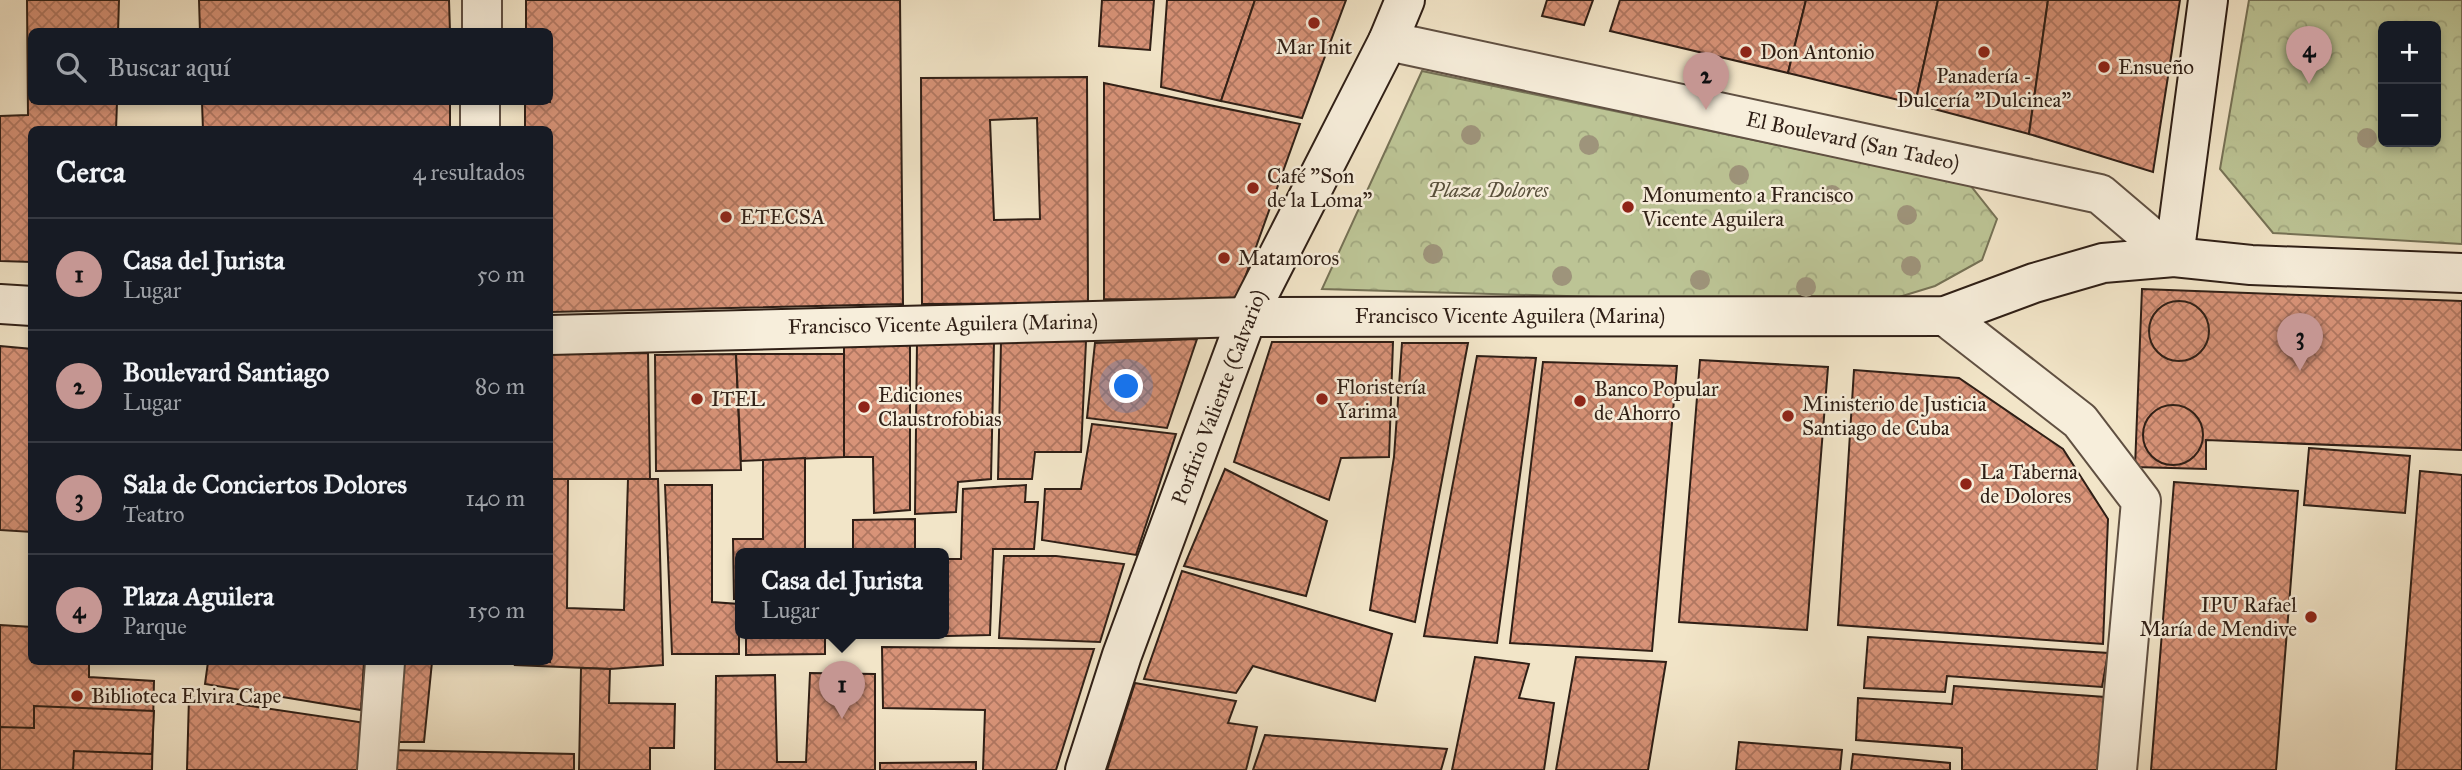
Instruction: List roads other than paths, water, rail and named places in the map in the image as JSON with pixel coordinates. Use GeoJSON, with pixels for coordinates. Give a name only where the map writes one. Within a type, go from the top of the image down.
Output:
{"type":"FeatureCollection","features":[{"type":"Feature","properties":{"kind":"street"},"geometry":{"type":"LineString","coordinates":[[482,0],[482,28]]}},
{"type":"Feature","properties":{"kind":"street","name":"Porfirio Valiente (Calvario)"},"geometry":{"type":"LineString","coordinates":[[1085,770],[1122,655],[1247,317],[1388,41],[1405,0]]}},
{"type":"Feature","properties":{"kind":"street"},"geometry":{"type":"LineString","coordinates":[[2174,257],[2208,0]]}},
{"type":"Feature","properties":{"kind":"street","name":"El Boulevard (San Tadeo)"},"geometry":{"type":"LineString","coordinates":[[1388,41],[2100,194],[2174,257]]}},
{"type":"Feature","properties":{"kind":"street"},"geometry":{"type":"LineString","coordinates":[[480,105],[480,126]]}},
{"type":"Feature","properties":{"kind":"street","name":"Francisco Vicente Aguilera (Marina)"},"geometry":{"type":"LineString","coordinates":[[553,335],[1247,317],[1945,316],[2034,283],[2103,263],[2174,257],[2251,265],[2462,273]]}},
{"type":"Feature","properties":{"kind":"street"},"geometry":{"type":"LineString","coordinates":[[0,304],[28,306]]}},
{"type":"Feature","properties":{"kind":"street"},"geometry":{"type":"LineString","coordinates":[[1945,316],[2080,421],[2141,501],[2117,770]]}},
{"type":"Feature","properties":{"kind":"street"},"geometry":{"type":"LineString","coordinates":[[377,770],[385,665]]}},
{"type":"Feature","properties":{"kind":"place","name":"Mar Init"},"geometry":{"type":"Point","coordinates":[1314,23]}},
{"type":"Feature","properties":{"kind":"place","name":"Don Antonio"},"geometry":{"type":"Point","coordinates":[1746,52]}},
{"type":"Feature","properties":{"kind":"place","name":"Panadería - Dulcería \"Dulcinea\""},"geometry":{"type":"Point","coordinates":[1984,52]}},
{"type":"Feature","properties":{"kind":"place","name":"Ensueño"},"geometry":{"type":"Point","coordinates":[2104,67]}},
{"type":"Feature","properties":{"kind":"place","name":"Plaza Aguilera"},"geometry":{"type":"Point","coordinates":[2309,84]}},
{"type":"Feature","properties":{"kind":"place","name":"Boulevard Santiago"},"geometry":{"type":"Point","coordinates":[1706,110]}},
{"type":"Feature","properties":{"kind":"place","name":"Café \"Son de la Loma\""},"geometry":{"type":"Point","coordinates":[1253,188]}},
{"type":"Feature","properties":{"kind":"place","name":"Monumento a Francisco Vicente Aguilera"},"geometry":{"type":"Point","coordinates":[1628,207]}},
{"type":"Feature","properties":{"kind":"place","name":"ETECSA"},"geometry":{"type":"Point","coordinates":[726,217]}},
{"type":"Feature","properties":{"kind":"place","name":"Matamoros"},"geometry":{"type":"Point","coordinates":[1224,258]}},
{"type":"Feature","properties":{"kind":"place","name":"Sala de Conciertos Dolores"},"geometry":{"type":"Point","coordinates":[2300,371]}},
{"type":"Feature","properties":{"kind":"place","name":"ITEL"},"geometry":{"type":"Point","coordinates":[697,399]}},
{"type":"Feature","properties":{"kind":"place","name":"Floristería Yarima"},"geometry":{"type":"Point","coordinates":[1322,399]}},
{"type":"Feature","properties":{"kind":"place","name":"Banco Popular de Ahorro"},"geometry":{"type":"Point","coordinates":[1580,401]}},
{"type":"Feature","properties":{"kind":"place","name":"Ediciones Claustrofobias"},"geometry":{"type":"Point","coordinates":[864,407]}},
{"type":"Feature","properties":{"kind":"place","name":"Ministerio de Justicia Santiago de Cuba"},"geometry":{"type":"Point","coordinates":[1788,416]}},
{"type":"Feature","properties":{"kind":"place","name":"La Taberna de Dolores"},"geometry":{"type":"Point","coordinates":[1966,484]}},
{"type":"Feature","properties":{"kind":"place","name":"IPU Rafael María de Mendive"},"geometry":{"type":"Point","coordinates":[2311,617]}},
{"type":"Feature","properties":{"kind":"place","name":"Biblioteca Elvira Cape"},"geometry":{"type":"Point","coordinates":[77,696]}},
{"type":"Feature","properties":{"kind":"place","name":"Casa del Jurista"},"geometry":{"type":"Point","coordinates":[842,719]}},
{"type":"Feature","properties":{"kind":"park label","name":"Plaza Dolores"},"geometry":{"type":"Point","coordinates":[1488,190]}}]}
